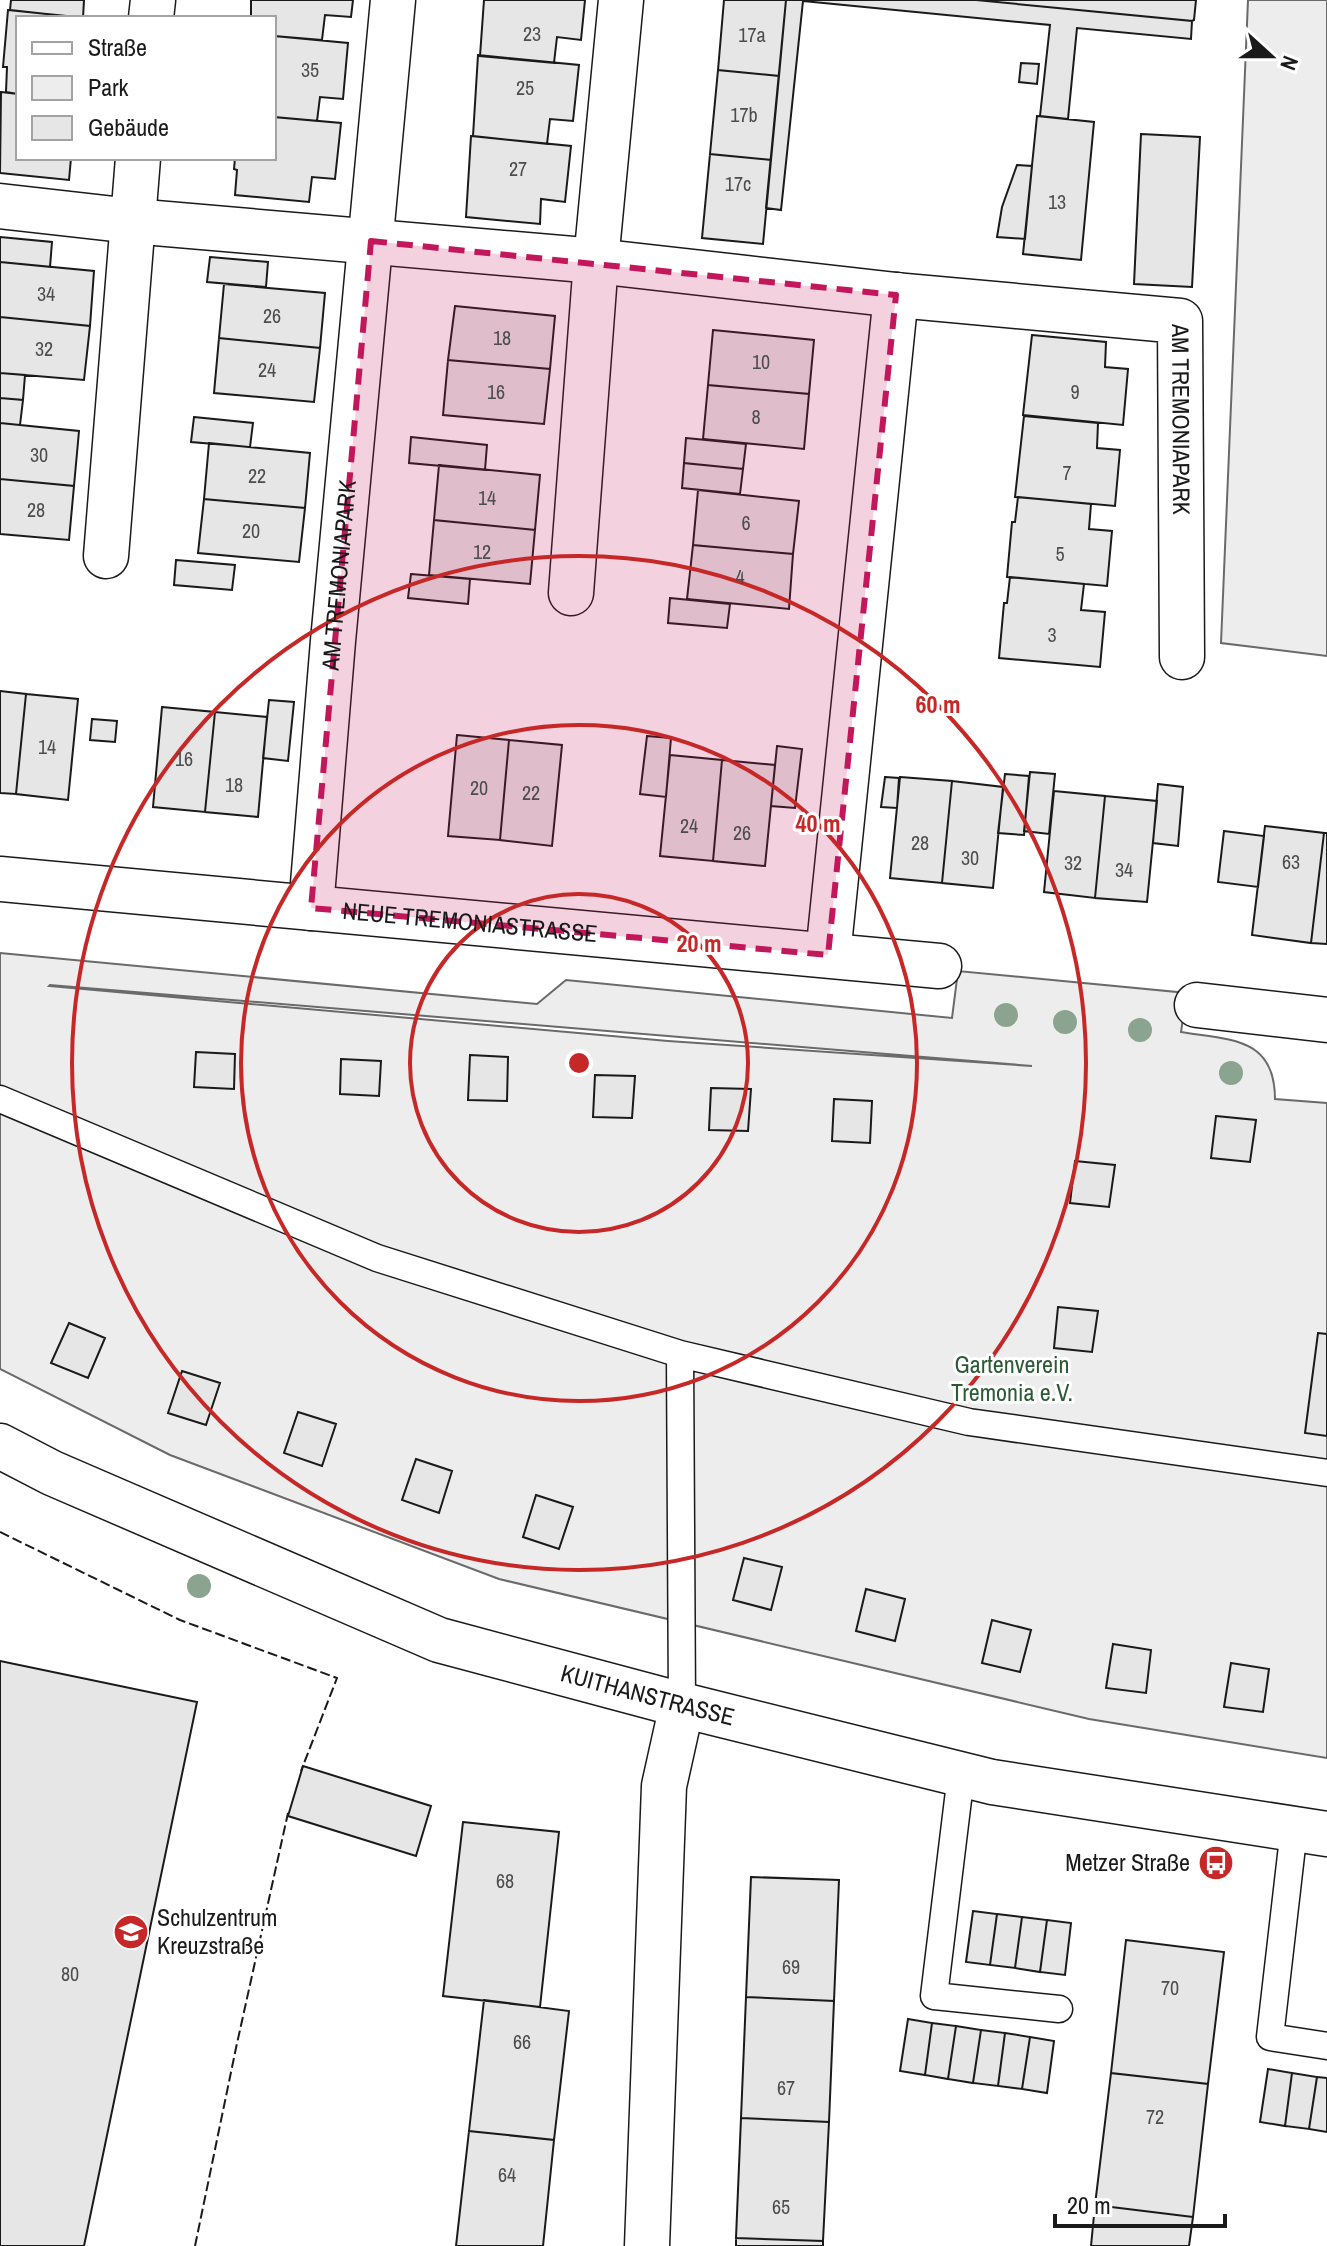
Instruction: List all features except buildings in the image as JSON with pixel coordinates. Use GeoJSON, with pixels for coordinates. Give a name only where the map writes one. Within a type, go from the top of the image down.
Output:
{"type":"FeatureCollection","features":[{"type":"Feature","properties":{"kind":"street","name":"AM TREMONIAPARK"},"geometry":{"type":"LineString","coordinates":[[311,908],[393,0]]}},
{"type":"Feature","properties":{"kind":"street"},"geometry":{"type":"LineString","coordinates":[[571,593],[596,261],[621,0]]}},
{"type":"Feature","properties":{"kind":"street"},"geometry":{"type":"LineString","coordinates":[[106,556],[138,160]]}},
{"type":"Feature","properties":{"kind":"street","name":"AM TREMONIAPARK"},"geometry":{"type":"LineString","coordinates":[[0,206],[132,221],[596,261],[896,295],[1180,321],[1182,657]]}},
{"type":"Feature","properties":{"kind":"street"},"geometry":{"type":"LineString","coordinates":[[828,955],[896,295]]}},
{"type":"Feature","properties":{"kind":"street","name":"NEUE TREMONIASTRASSE"},"geometry":{"type":"LineString","coordinates":[[0,879],[939,966]]}},
{"type":"Feature","properties":{"kind":"street"},"geometry":{"type":"LineString","coordinates":[[1197,1005],[1327,1020]]}},
{"type":"Feature","properties":{"kind":"street","name":"KUITHANSTRASSE"},"geometry":{"type":"LineString","coordinates":[[0,1446],[52,1473],[439,1640],[682,1705],[992,1782],[1311,1832]]}},
{"type":"Feature","properties":{"kind":"street"},"geometry":{"type":"LineString","coordinates":[[647,2246],[664,1786],[682,1705]]}},
{"type":"Feature","properties":{"kind":"lane"},"geometry":{"type":"LineString","coordinates":[[0,1099],[377,1258],[680,1354],[969,1422],[1327,1473]]}},
{"type":"Feature","properties":{"kind":"lane"},"geometry":{"type":"LineString","coordinates":[[680,1354],[682,1705]]}},
{"type":"Feature","properties":{"kind":"lane"},"geometry":{"type":"LineString","coordinates":[[961,1775],[934,1996],[1059,2009]]}},
{"type":"Feature","properties":{"kind":"lane"},"geometry":{"type":"LineString","coordinates":[[1311,1832],[1270,2037],[1327,2046]]}},
{"type":"Feature","properties":{"kind":"highlighted area"},"geometry":{"type":"Polygon","coordinates":[[[371,241],[896,295],[828,955],[311,908],[371,241]]]}},
{"type":"Feature","properties":{"kind":"green space"},"geometry":{"type":"Polygon","coordinates":[[[1248,0],[1327,0],[1327,656],[1221,643],[1248,0]]]}},
{"type":"Feature","properties":{"kind":"green space","name":"Gartenverein Tremonia e.V."},"geometry":{"type":"Polygon","coordinates":[[[0,953],[537,1004],[566,980],[952,1018],[958,971],[1187,993],[1181,1032],[1232,1040],[1258,1053],[1273,1079],[1275,1099],[1327,1103],[1327,1758],[1089,1719],[499,1579],[170,1455],[0,1369],[0,953]],[[50,985],[668,1041],[1032,1066],[50,985]]]}},
{"type":"Feature","properties":{"kind":"fence"},"geometry":{"type":"LineString","coordinates":[[0,1532],[180,1620],[337,1678],[301,1771]]}},
{"type":"Feature","properties":{"kind":"fence"},"geometry":{"type":"LineString","coordinates":[[195,2246],[288,1813]]}},
{"type":"Feature","properties":{"kind":"place","name":"Metzer Straße"},"geometry":{"type":"Point","coordinates":[1216,1863]}},
{"type":"Feature","properties":{"kind":"place","name":"Schulzentrum Kreuzstraße"},"geometry":{"type":"Point","coordinates":[131,1932]}}]}
